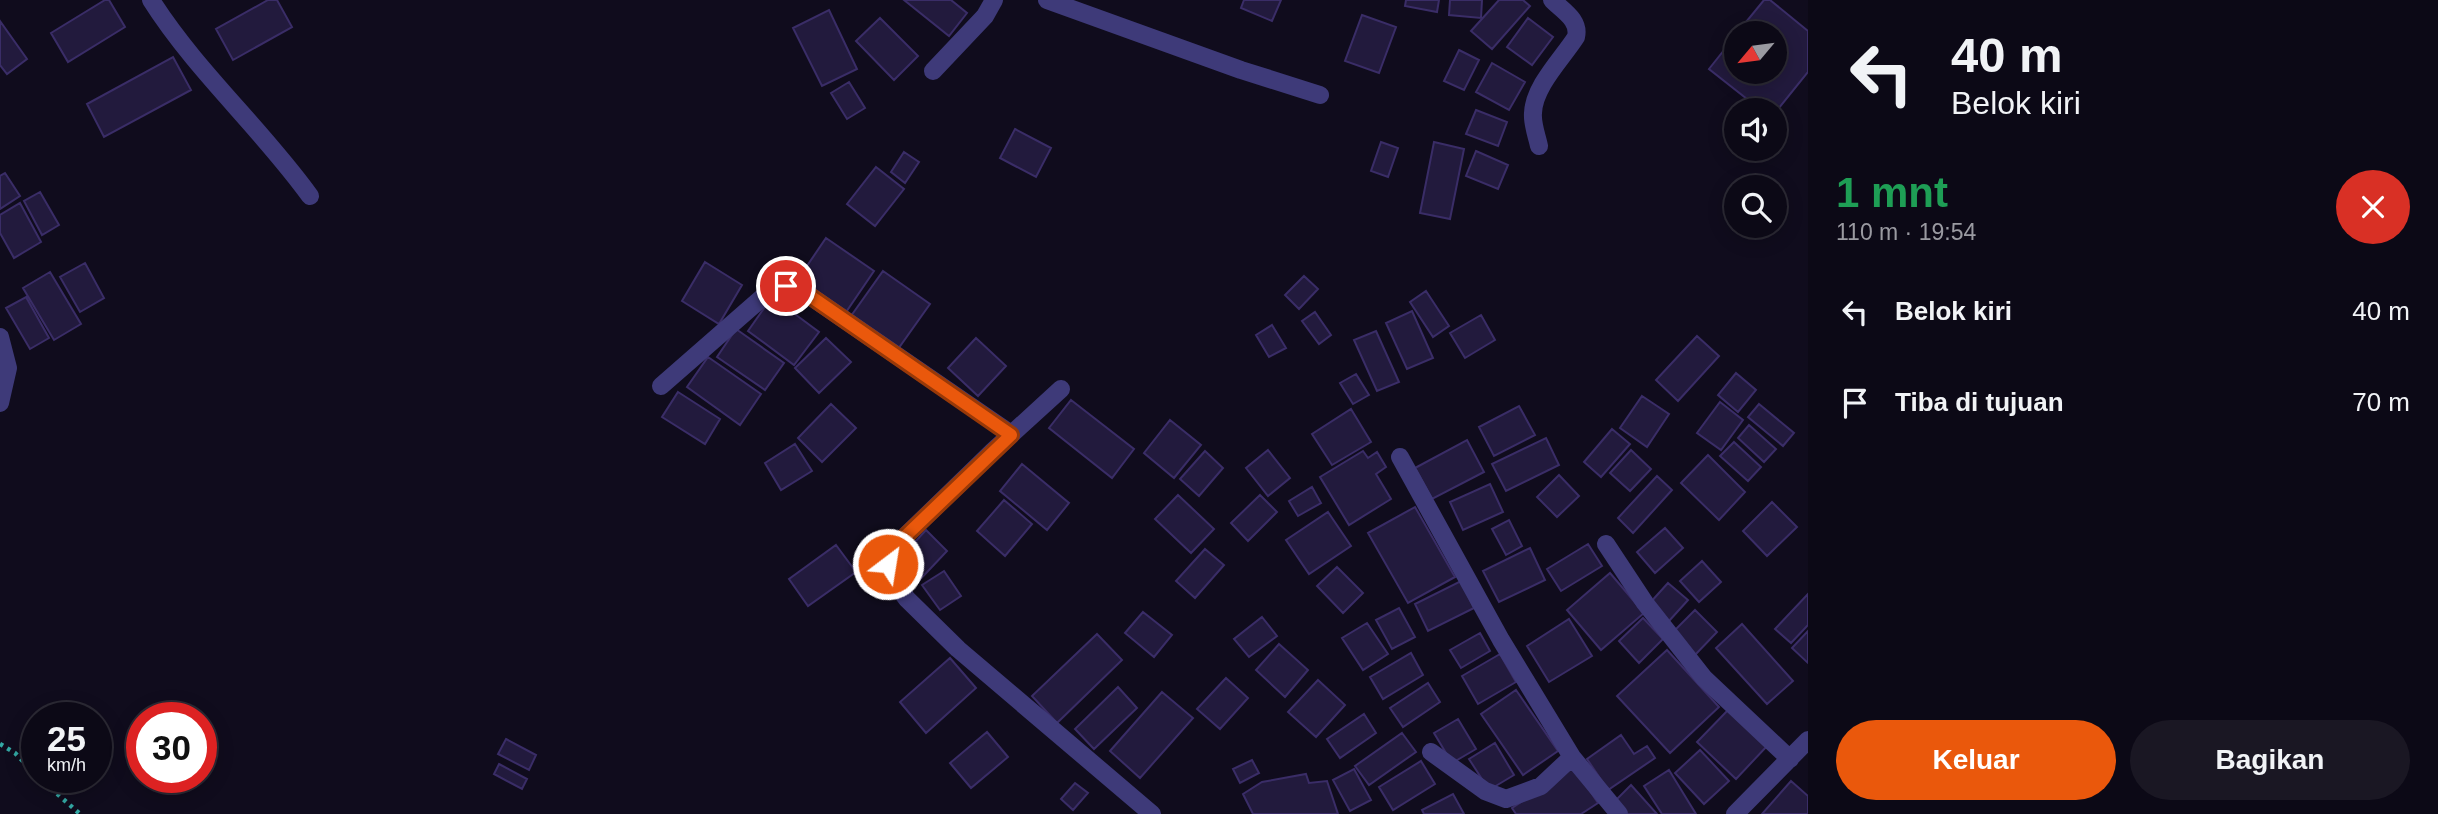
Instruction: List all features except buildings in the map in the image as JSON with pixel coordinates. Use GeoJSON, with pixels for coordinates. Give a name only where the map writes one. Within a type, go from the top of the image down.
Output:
{"type":"FeatureCollection","features":[{"type":"Feature","properties":{"kind":"street"},"geometry":{"type":"LineString","coordinates":[[151,0],[170,30],[285,162],[310,196]]}},
{"type":"Feature","properties":{"kind":"street"},"geometry":{"type":"LineString","coordinates":[[933,71],[985,16],[994,0]]}},
{"type":"Feature","properties":{"kind":"street"},"geometry":{"type":"LineString","coordinates":[[1047,0],[1241,70],[1320,95]]}},
{"type":"Feature","properties":{"kind":"street"},"geometry":{"type":"LineString","coordinates":[[1539,146],[1532,114],[1535,101],[1578,30],[1576,22],[1552,0]]}},
{"type":"Feature","properties":{"kind":"street"},"geometry":{"type":"LineString","coordinates":[[661,386],[772,289],[797,287],[1011,435]]}},
{"type":"Feature","properties":{"kind":"street"},"geometry":{"type":"LineString","coordinates":[[0,337],[8,368],[0,403]]}},
{"type":"Feature","properties":{"kind":"street"},"geometry":{"type":"LineString","coordinates":[[1061,388],[892,549],[888,564],[892,579],[906,600],[958,649],[1153,814]]}},
{"type":"Feature","properties":{"kind":"street"},"geometry":{"type":"LineString","coordinates":[[1401,457],[1501,640],[1572,757],[1619,814]]}},
{"type":"Feature","properties":{"kind":"street"},"geometry":{"type":"LineString","coordinates":[[1606,544],[1645,603],[1704,678],[1790,759]]}},
{"type":"Feature","properties":{"kind":"street"},"geometry":{"type":"LineString","coordinates":[[1735,814],[1808,740]]}},
{"type":"Feature","properties":{"kind":"street"},"geometry":{"type":"LineString","coordinates":[[1432,752],[1485,791],[1506,799],[1541,786],[1572,757]]}},
{"type":"Feature","properties":{"kind":"path"},"geometry":{"type":"LineString","coordinates":[[0,744],[21,759]]}},
{"type":"Feature","properties":{"kind":"path"},"geometry":{"type":"LineString","coordinates":[[56,793],[80,814]]}},
{"type":"Feature","properties":{"kind":"route"},"geometry":{"type":"LineString","coordinates":[[786,286],[797,287],[1011,435],[892,549],[888,564]]}}]}
